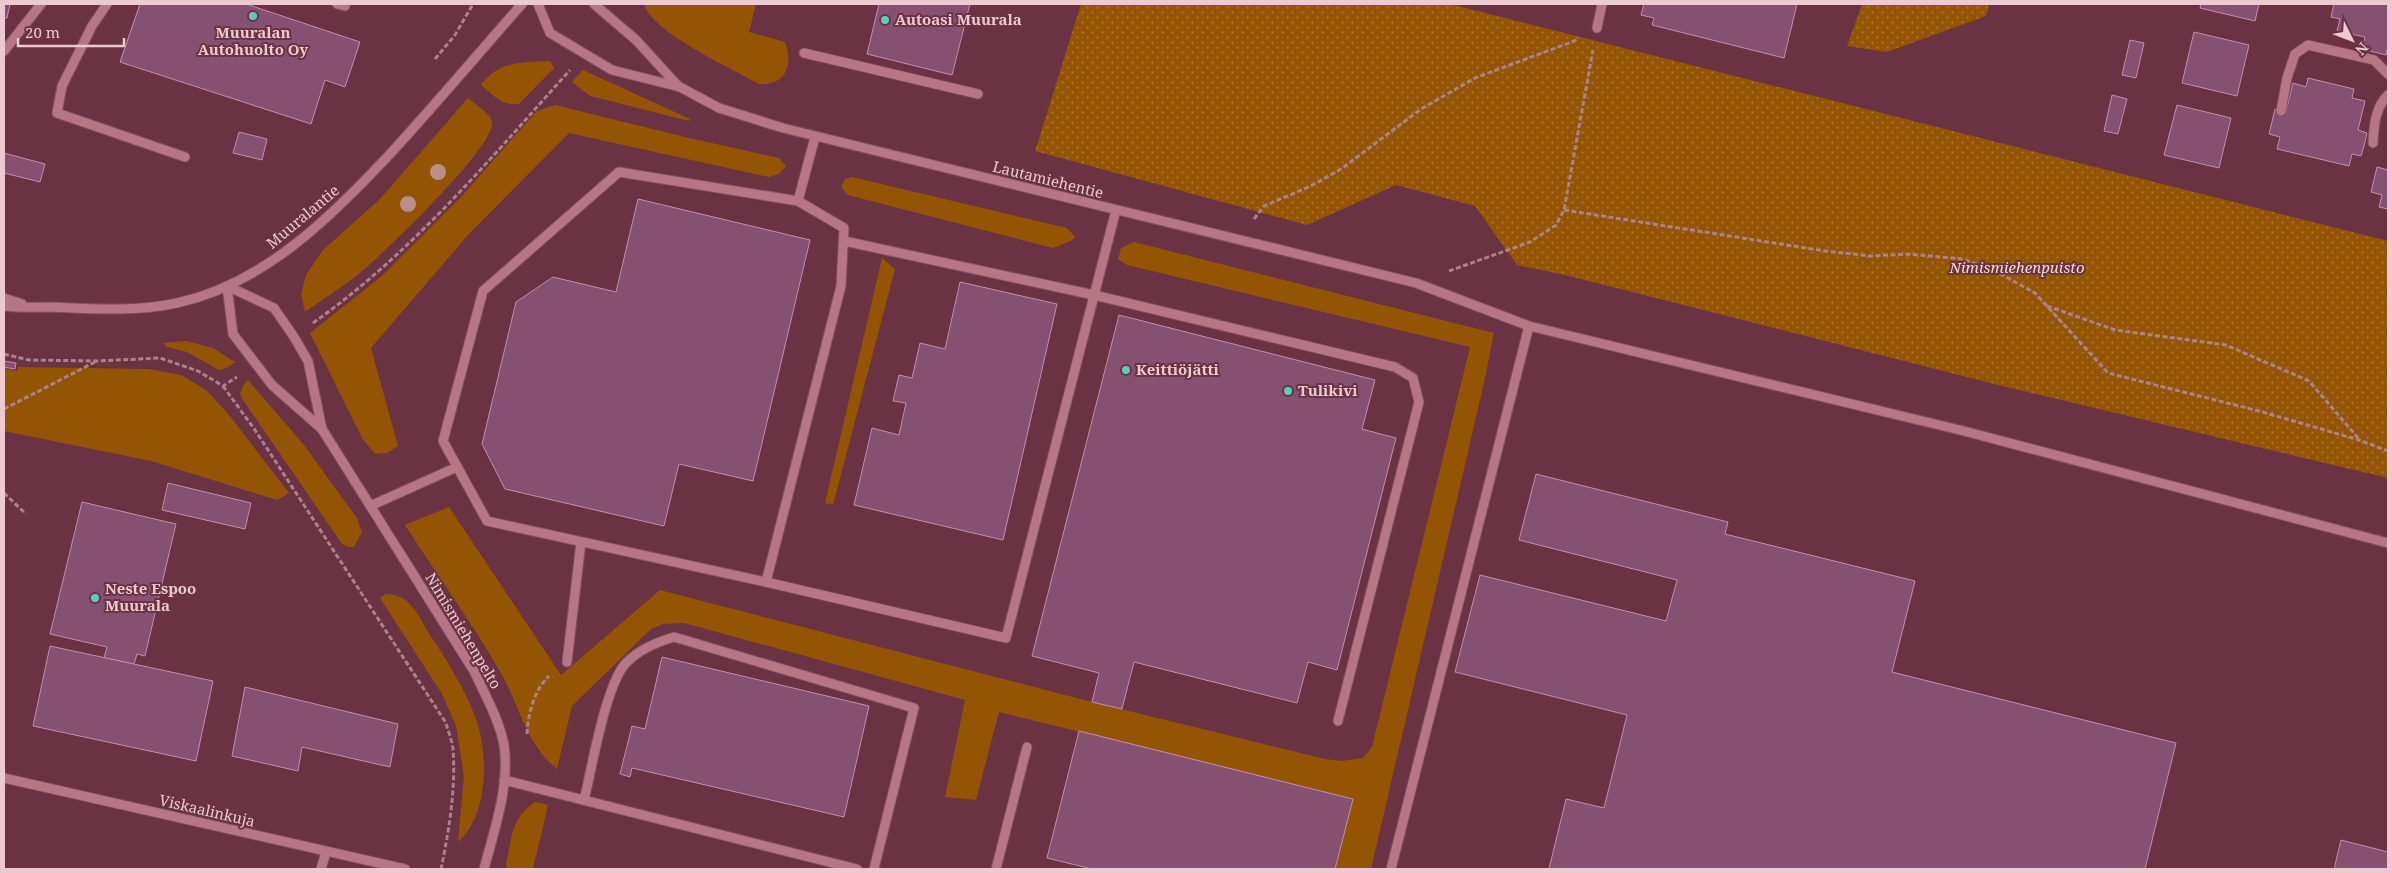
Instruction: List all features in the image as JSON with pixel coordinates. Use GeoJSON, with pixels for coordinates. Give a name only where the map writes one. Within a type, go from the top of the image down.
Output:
{"type":"FeatureCollection","features":[{"type":"Feature","properties":{"kind":"street"},"geometry":{"type":"LineString","coordinates":[[4,51],[41,4]]}},
{"type":"Feature","properties":{"kind":"street"},"geometry":{"type":"LineString","coordinates":[[107,4],[92,26],[62,86],[57,113],[185,157]]}},
{"type":"Feature","properties":{"kind":"street"},"geometry":{"type":"LineString","coordinates":[[337,4],[345,6],[346,4]]}},
{"type":"Feature","properties":{"kind":"street","name":"Muuralantie"},"geometry":{"type":"LineString","coordinates":[[4,306],[132,310],[178,303],[227,286],[275,259],[303,238],[340,205],[415,126],[522,4]]}},
{"type":"Feature","properties":{"kind":"street","name":"Lautamiehentie"},"geometry":{"type":"LineString","coordinates":[[538,4],[550,34],[612,70],[680,87],[718,108],[815,137],[1416,283],[1529,326],[1964,431],[2388,543]]}},
{"type":"Feature","properties":{"kind":"street","name":"Lautamiehentie"},"geometry":{"type":"LineString","coordinates":[[594,4],[622,26],[680,87]]}},
{"type":"Feature","properties":{"kind":"street"},"geometry":{"type":"LineString","coordinates":[[1597,28],[1602,4]]}},
{"type":"Feature","properties":{"kind":"street"},"geometry":{"type":"LineString","coordinates":[[2281,111],[2287,78],[2295,54],[2308,44],[2374,60],[2388,74]]}},
{"type":"Feature","properties":{"kind":"street"},"geometry":{"type":"LineString","coordinates":[[804,53],[978,94]]}},
{"type":"Feature","properties":{"kind":"street"},"geometry":{"type":"LineString","coordinates":[[2373,143],[2375,118],[2388,95]]}},
{"type":"Feature","properties":{"kind":"street"},"geometry":{"type":"LineString","coordinates":[[798,201],[815,137]]}},
{"type":"Feature","properties":{"kind":"street"},"geometry":{"type":"LineString","coordinates":[[766,582],[840,286],[844,228],[798,201],[619,172],[482,291],[443,441],[487,521],[766,582],[1006,638],[1116,210]]}},
{"type":"Feature","properties":{"kind":"street"},"geometry":{"type":"LineString","coordinates":[[844,241],[1094,295],[1395,367],[1413,378],[1419,402],[1338,721]]}},
{"type":"Feature","properties":{"kind":"street","name":"Nimismiehenpelto"},"geometry":{"type":"LineString","coordinates":[[227,286],[274,308],[294,337],[308,361],[322,429]]}},
{"type":"Feature","properties":{"kind":"street","name":"Nimismiehenpelto"},"geometry":{"type":"LineString","coordinates":[[227,286],[233,334],[272,385],[322,429],[474,671],[494,713],[504,746],[504,780],[484,869]]}},
{"type":"Feature","properties":{"kind":"street","name":"Muuralantie"},"geometry":{"type":"LineString","coordinates":[[4,298],[27,306]]}},
{"type":"Feature","properties":{"kind":"street"},"geometry":{"type":"LineString","coordinates":[[1391,869],[1529,326]]}},
{"type":"Feature","properties":{"kind":"street"},"geometry":{"type":"LineString","coordinates":[[370,506],[457,468]]}},
{"type":"Feature","properties":{"kind":"street"},"geometry":{"type":"LineString","coordinates":[[567,662],[581,542]]}},
{"type":"Feature","properties":{"kind":"street"},"geometry":{"type":"LineString","coordinates":[[584,800],[613,682],[626,663],[640,652],[659,641],[674,638],[914,708],[874,869]]}},
{"type":"Feature","properties":{"kind":"street"},"geometry":{"type":"LineString","coordinates":[[996,869],[1027,747]]}},
{"type":"Feature","properties":{"kind":"street","name":"Viskaalinkuja"},"geometry":{"type":"LineString","coordinates":[[4,778],[405,869]]}},
{"type":"Feature","properties":{"kind":"street"},"geometry":{"type":"LineString","coordinates":[[504,780],[857,869]]}},
{"type":"Feature","properties":{"kind":"street"},"geometry":{"type":"LineString","coordinates":[[322,869],[326,852]]}},
{"type":"Feature","properties":{"kind":"path"},"geometry":{"type":"LineString","coordinates":[[435,59],[455,35],[472,4]]}},
{"type":"Feature","properties":{"kind":"path"},"geometry":{"type":"LineString","coordinates":[[1416,283],[1530,242],[1556,225],[1564,210],[1597,28]]}},
{"type":"Feature","properties":{"kind":"path"},"geometry":{"type":"LineString","coordinates":[[1237,240],[1264,206],[1310,186],[1341,169],[1430,104],[1475,78],[1515,62],[1571,44],[1597,28]]}},
{"type":"Feature","properties":{"kind":"path"},"geometry":{"type":"LineString","coordinates":[[294,337],[342,303],[391,262],[446,207],[584,55]]}},
{"type":"Feature","properties":{"kind":"path"},"geometry":{"type":"LineString","coordinates":[[1564,210],[1825,251],[1870,256],[1908,254],[1963,259],[1997,272],[2035,293],[2108,373],[2260,411],[2388,450]]}},
{"type":"Feature","properties":{"kind":"path"},"geometry":{"type":"LineString","coordinates":[[2045,306],[2115,330],[2226,345],[2309,381],[2359,440]]}},
{"type":"Feature","properties":{"kind":"path"},"geometry":{"type":"LineString","coordinates":[[4,354],[29,360],[97,361],[160,358],[198,371],[223,386],[266,446],[446,723],[453,748],[452,780],[450,824],[441,869]]}},
{"type":"Feature","properties":{"kind":"path"},"geometry":{"type":"LineString","coordinates":[[4,409],[97,361]]}},
{"type":"Feature","properties":{"kind":"path"},"geometry":{"type":"LineString","coordinates":[[223,386],[256,365]]}},
{"type":"Feature","properties":{"kind":"path"},"geometry":{"type":"LineString","coordinates":[[4,493],[26,514]]}},
{"type":"Feature","properties":{"kind":"path"},"geometry":{"type":"LineString","coordinates":[[527,740],[527,722],[535,696],[547,678],[567,662]]}},
{"type":"Feature","properties":{"kind":"green space"},"geometry":{"type":"Polygon","coordinates":[[[644,4],[756,4],[749,32],[785,42],[788,58],[786,72],[776,81],[768,84],[759,84],[677,38],[650,15],[644,4]]]}},
{"type":"Feature","properties":{"kind":"green space","name":"Nimismiehenpuisto"},"geometry":{"type":"Polygon","coordinates":[[[1081,4],[1450,4],[2388,241],[2388,478],[1998,385],[1565,275],[1517,265],[1475,206],[1396,185],[1307,225],[1035,151],[1081,4]]]}},
{"type":"Feature","properties":{"kind":"green space"},"geometry":{"type":"Polygon","coordinates":[[[1862,4],[1989,4],[1986,16],[1887,52],[1847,46],[1862,4]]]}},
{"type":"Feature","properties":{"kind":"green space"},"geometry":{"type":"Polygon","coordinates":[[[550,61],[554,68],[519,104],[503,102],[481,85],[495,71],[503,67],[512,64],[550,61]]]}},
{"type":"Feature","properties":{"kind":"green space"},"geometry":{"type":"Polygon","coordinates":[[[583,70],[690,119],[689,121],[590,96],[572,82],[583,70]]]}},
{"type":"Feature","properties":{"kind":"green space"},"geometry":{"type":"Polygon","coordinates":[[[468,98],[485,112],[492,122],[489,134],[477,153],[436,199],[373,262],[347,283],[305,312],[301,295],[306,275],[323,250],[380,199],[468,98]]]}},
{"type":"Feature","properties":{"kind":"green space"},"geometry":{"type":"Polygon","coordinates":[[[555,105],[779,158],[786,166],[779,174],[769,177],[569,133],[469,234],[371,348],[398,446],[387,453],[375,454],[362,438],[310,333],[382,276],[461,197],[537,111],[555,105]]]}},
{"type":"Feature","properties":{"kind":"green space"},"geometry":{"type":"Polygon","coordinates":[[[852,177],[1067,228],[1075,237],[1071,241],[1053,248],[848,195],[841,187],[845,179],[852,177]]]}},
{"type":"Feature","properties":{"kind":"green space"},"geometry":{"type":"Polygon","coordinates":[[[1134,242],[1494,333],[1371,869],[1335,869],[1353,799],[999,712],[976,800],[945,797],[965,700],[684,623],[663,624],[651,629],[572,706],[557,769],[538,749],[491,656],[405,525],[449,507],[561,675],[660,590],[1092,702],[1325,759],[1342,761],[1363,758],[1372,747],[1470,347],[1127,265],[1118,259],[1121,248],[1134,242]]]}},
{"type":"Feature","properties":{"kind":"green space"},"geometry":{"type":"Polygon","coordinates":[[[882,258],[895,269],[833,505],[825,503],[882,258]]]}},
{"type":"Feature","properties":{"kind":"green space"},"geometry":{"type":"Polygon","coordinates":[[[186,341],[213,348],[235,362],[227,368],[219,370],[187,352],[167,347],[163,343],[186,341]]]}},
{"type":"Feature","properties":{"kind":"green space"},"geometry":{"type":"Polygon","coordinates":[[[18,367],[149,369],[181,375],[206,390],[226,411],[289,493],[277,500],[151,461],[4,431],[4,368],[17,371],[18,367]]]}},
{"type":"Feature","properties":{"kind":"green space"},"geometry":{"type":"Polygon","coordinates":[[[248,380],[304,445],[357,518],[362,532],[354,547],[342,544],[243,400],[240,394],[248,380]]]}},
{"type":"Feature","properties":{"kind":"green space"},"geometry":{"type":"Polygon","coordinates":[[[386,594],[402,598],[413,607],[449,664],[471,706],[480,731],[484,765],[481,800],[476,816],[458,842],[464,776],[456,726],[442,694],[380,598],[386,594]]]}},
{"type":"Feature","properties":{"kind":"green space"},"geometry":{"type":"Polygon","coordinates":[[[535,802],[548,805],[533,869],[507,869],[506,864],[514,829],[521,815],[535,802]]]}},
{"type":"Feature","properties":{"kind":"building"},"geometry":{"type":"Polygon","coordinates":[[[4,4],[10,4],[7,18],[4,18],[4,4]]]}},
{"type":"Feature","properties":{"kind":"building"},"geometry":{"type":"Polygon","coordinates":[[[140,4],[246,4],[360,42],[345,87],[325,80],[311,124],[120,62],[140,4]]]}},
{"type":"Feature","properties":{"kind":"building"},"geometry":{"type":"Polygon","coordinates":[[[879,4],[970,4],[952,75],[867,54],[879,4]]]}},
{"type":"Feature","properties":{"kind":"building"},"geometry":{"type":"Polygon","coordinates":[[[1644,4],[1797,4],[1784,58],[1652,25],[1654,18],[1641,15],[1644,4]]]}},
{"type":"Feature","properties":{"kind":"building"},"geometry":{"type":"Polygon","coordinates":[[[2201,4],[2259,4],[2255,21],[2200,8],[2201,4]]]}},
{"type":"Feature","properties":{"kind":"building"},"geometry":{"type":"Polygon","coordinates":[[[2334,4],[2388,4],[2388,46],[2386,55],[2362,49],[2365,37],[2337,31],[2340,19],[2331,17],[2334,4]]]}},
{"type":"Feature","properties":{"kind":"building"},"geometry":{"type":"Polygon","coordinates":[[[2194,32],[2249,45],[2237,96],[2182,83],[2194,32]]]}},
{"type":"Feature","properties":{"kind":"building"},"geometry":{"type":"Polygon","coordinates":[[[2130,40],[2144,43],[2136,78],[2122,75],[2130,40]]]}},
{"type":"Feature","properties":{"kind":"building"},"geometry":{"type":"Polygon","coordinates":[[[2308,78],[2354,89],[2352,98],[2365,101],[2358,130],[2367,133],[2364,146],[2361,156],[2352,154],[2349,166],[2277,149],[2280,137],[2269,134],[2275,109],[2286,112],[2293,83],[2306,87],[2308,78]]]}},
{"type":"Feature","properties":{"kind":"building"},"geometry":{"type":"Polygon","coordinates":[[[2112,95],[2127,99],[2118,134],[2104,131],[2112,95]]]}},
{"type":"Feature","properties":{"kind":"building"},"geometry":{"type":"Polygon","coordinates":[[[2177,105],[2231,118],[2219,168],[2164,155],[2177,105]]]}},
{"type":"Feature","properties":{"kind":"building"},"geometry":{"type":"Polygon","coordinates":[[[239,132],[267,139],[262,160],[233,153],[239,132]]]}},
{"type":"Feature","properties":{"kind":"building"},"geometry":{"type":"Polygon","coordinates":[[[4,153],[45,164],[40,182],[4,173],[4,153]]]}},
{"type":"Feature","properties":{"kind":"building"},"geometry":{"type":"Polygon","coordinates":[[[2377,167],[2388,170],[2388,209],[2379,207],[2382,195],[2371,192],[2377,167]]]}},
{"type":"Feature","properties":{"kind":"building"},"geometry":{"type":"Polygon","coordinates":[[[638,199],[810,240],[753,481],[679,464],[664,526],[505,489],[482,444],[516,302],[553,277],[616,292],[638,199]]]}},
{"type":"Feature","properties":{"kind":"building"},"geometry":{"type":"Polygon","coordinates":[[[960,282],[1057,304],[1003,540],[854,505],[872,428],[899,435],[906,403],[893,401],[899,375],[912,378],[920,343],[945,349],[960,282]]]}},
{"type":"Feature","properties":{"kind":"building"},"geometry":{"type":"Polygon","coordinates":[[[1119,315],[1375,380],[1362,429],[1396,438],[1337,670],[1308,662],[1297,703],[1134,662],[1122,709],[1092,702],[1099,673],[1032,656],[1119,315]]]}},
{"type":"Feature","properties":{"kind":"building"},"geometry":{"type":"Polygon","coordinates":[[[4,361],[16,363],[15,369],[4,367],[4,361]]]}},
{"type":"Feature","properties":{"kind":"building"},"geometry":{"type":"Polygon","coordinates":[[[1536,474],[1728,522],[1725,534],[1915,581],[1892,672],[2176,743],[2145,869],[1549,869],[1566,799],[1604,808],[1627,715],[1455,672],[1480,575],[1666,621],[1677,580],[1519,540],[1536,474]]]}},
{"type":"Feature","properties":{"kind":"building"},"geometry":{"type":"Polygon","coordinates":[[[168,483],[251,503],[245,529],[162,510],[168,483]]]}},
{"type":"Feature","properties":{"kind":"building"},"geometry":{"type":"Polygon","coordinates":[[[82,502],[176,524],[145,656],[137,654],[134,664],[104,658],[107,647],[50,634],[82,502]]]}},
{"type":"Feature","properties":{"kind":"building"},"geometry":{"type":"Polygon","coordinates":[[[50,646],[213,681],[196,761],[33,726],[50,646]]]}},
{"type":"Feature","properties":{"kind":"building"},"geometry":{"type":"Polygon","coordinates":[[[662,657],[869,706],[844,817],[632,768],[630,777],[620,774],[632,726],[645,729],[662,657]]]}},
{"type":"Feature","properties":{"kind":"building"},"geometry":{"type":"Polygon","coordinates":[[[245,687],[398,724],[390,767],[302,747],[298,771],[232,756],[245,687]]]}},
{"type":"Feature","properties":{"kind":"building"},"geometry":{"type":"Polygon","coordinates":[[[1079,731],[1353,799],[1335,869],[1092,869],[1047,858],[1079,731]]]}},
{"type":"Feature","properties":{"kind":"building"},"geometry":{"type":"Polygon","coordinates":[[[2341,840],[2388,852],[2388,869],[2334,869],[2341,840]]]}},
{"type":"Feature","properties":{"kind":"place","name":"Muuralan Autohuolto Oy"},"geometry":{"type":"Point","coordinates":[253,16]}},
{"type":"Feature","properties":{"kind":"place","name":"Autoasi Muurala"},"geometry":{"type":"Point","coordinates":[885,20]}},
{"type":"Feature","properties":{"kind":"place","name":"Keittiöjätti"},"geometry":{"type":"Point","coordinates":[1126,370]}},
{"type":"Feature","properties":{"kind":"place","name":"Tulikivi"},"geometry":{"type":"Point","coordinates":[1288,391]}},
{"type":"Feature","properties":{"kind":"place","name":"Neste Espoo Muurala"},"geometry":{"type":"Point","coordinates":[95,598]}}]}
